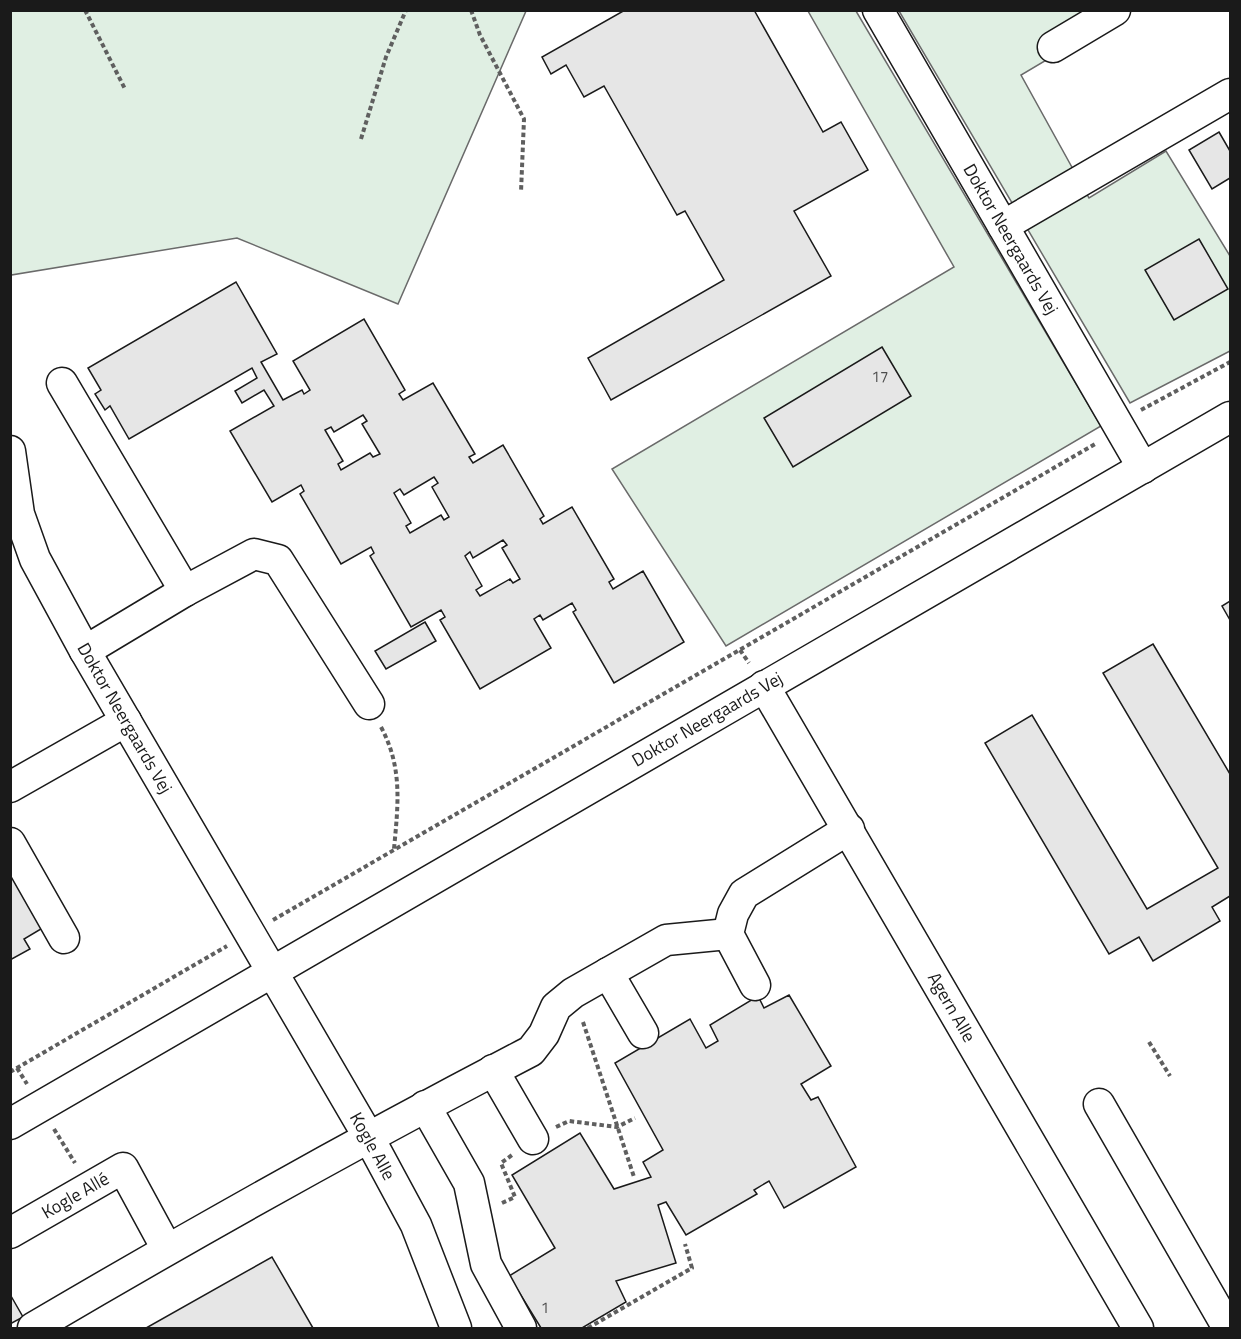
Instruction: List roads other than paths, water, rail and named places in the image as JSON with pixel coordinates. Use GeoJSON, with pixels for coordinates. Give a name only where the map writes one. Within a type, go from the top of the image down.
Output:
{"type":"FeatureCollection","features":[{"type":"Feature","properties":{"kind":"street","name":"Doktor Neergaards Vej"},"geometry":{"type":"LineString","coordinates":[[878,10],[1143,468]]}},
{"type":"Feature","properties":{"kind":"street"},"geometry":{"type":"LineString","coordinates":[[1053,46],[1115,10]]}},
{"type":"Feature","properties":{"kind":"street"},"geometry":{"type":"LineString","coordinates":[[1003,226],[1230,94]]}},
{"type":"Feature","properties":{"kind":"street"},"geometry":{"type":"LineString","coordinates":[[62,384],[185,591]]}},
{"type":"Feature","properties":{"kind":"street","name":"Doktor Neergaards Vej"},"geometry":{"type":"LineString","coordinates":[[10,1124],[1230,417]]}},
{"type":"Feature","properties":{"kind":"street","name":"Doktor Neergaards Vej"},"geometry":{"type":"LineString","coordinates":[[10,451],[19,514],[35,559],[85,651],[273,972]]}},
{"type":"Feature","properties":{"kind":"street"},"geometry":{"type":"LineString","coordinates":[[85,651],[185,591],[254,554],[278,560],[369,704]]}},
{"type":"Feature","properties":{"kind":"street","name":"Agern Alle"},"geometry":{"type":"LineString","coordinates":[[765,686],[1138,1329]]}},
{"type":"Feature","properties":{"kind":"street"},"geometry":{"type":"LineString","coordinates":[[10,787],[126,721]]}},
{"type":"Feature","properties":{"kind":"street"},"geometry":{"type":"LineString","coordinates":[[755,985],[728,934],[733,914],[744,894],[849,829]]}},
{"type":"Feature","properties":{"kind":"street"},"geometry":{"type":"LineString","coordinates":[[10,843],[64,938]]}},
{"type":"Feature","properties":{"kind":"street"},"geometry":{"type":"LineString","coordinates":[[33,1329],[167,1249],[368,1136],[531,1051],[544,1034],[556,1007],[573,993],[666,940],[728,934]]}},
{"type":"Feature","properties":{"kind":"street","name":"Kogle Alle"},"geometry":{"type":"LineString","coordinates":[[273,972],[368,1136],[416,1225],[456,1329]]}},
{"type":"Feature","properties":{"kind":"street"},"geometry":{"type":"LineString","coordinates":[[608,973],[643,1033]]}},
{"type":"Feature","properties":{"kind":"street"},"geometry":{"type":"LineString","coordinates":[[494,1070],[533,1139]]}},
{"type":"Feature","properties":{"kind":"street"},"geometry":{"type":"LineString","coordinates":[[1099,1104],[1228,1329]]}},
{"type":"Feature","properties":{"kind":"street"},"geometry":{"type":"LineString","coordinates":[[425,1106],[469,1183],[486,1264],[521,1329]]}},
{"type":"Feature","properties":{"kind":"street","name":"Kogle Allé"},"geometry":{"type":"LineString","coordinates":[[10,1233],[123,1168],[167,1249]]}}]}
